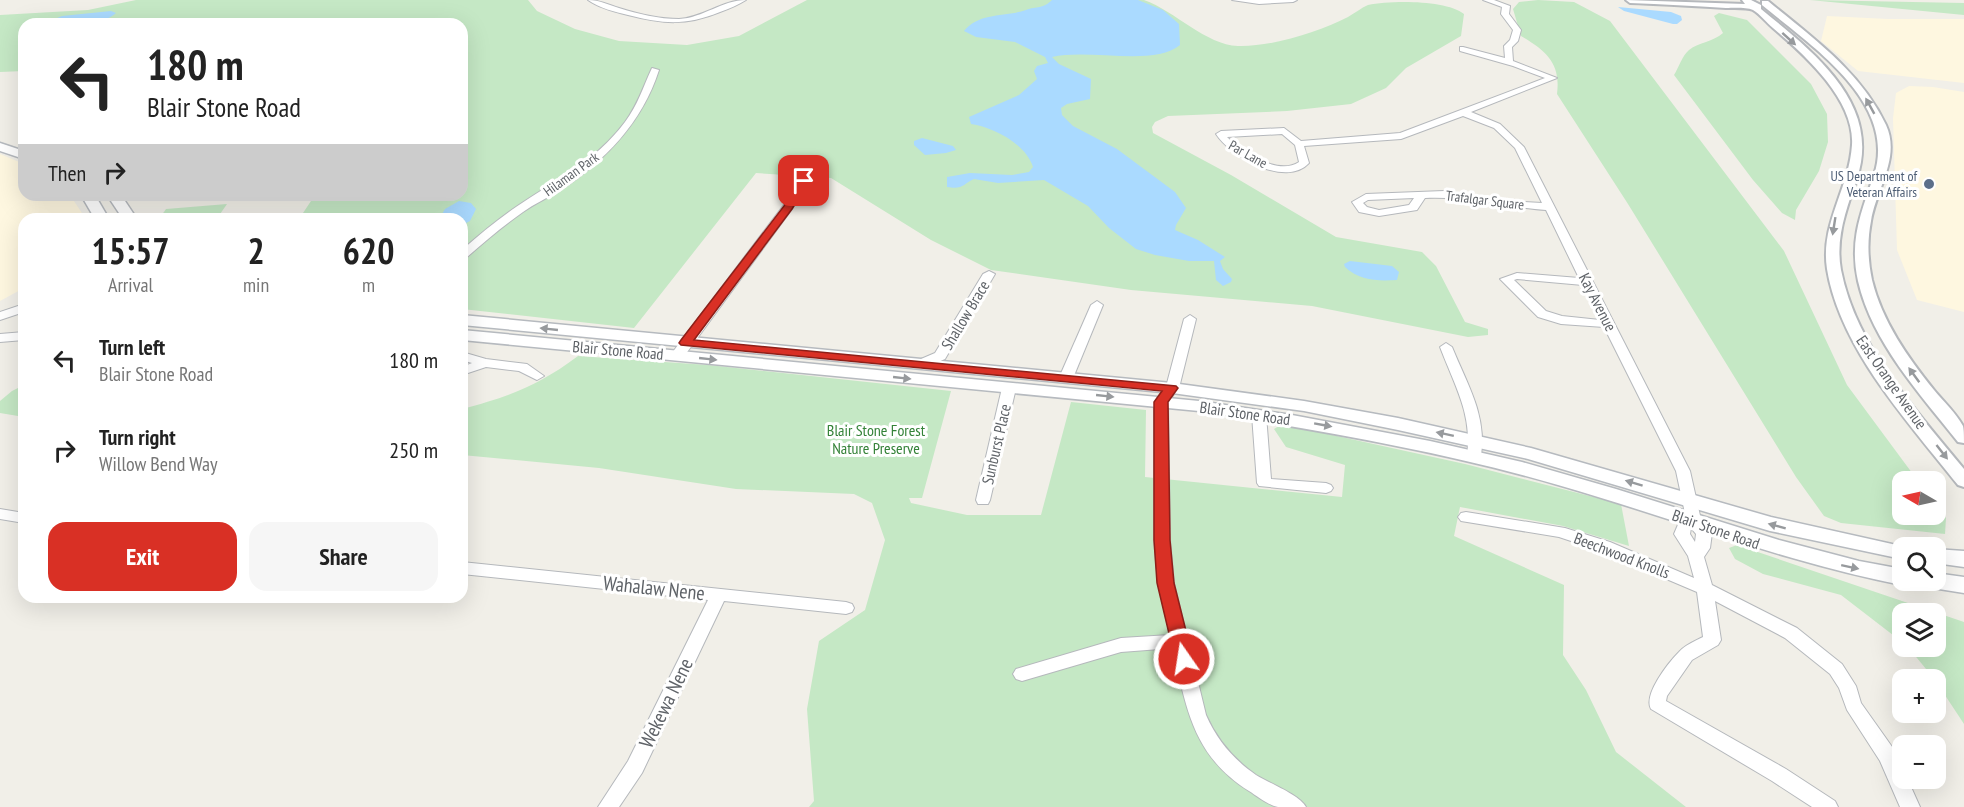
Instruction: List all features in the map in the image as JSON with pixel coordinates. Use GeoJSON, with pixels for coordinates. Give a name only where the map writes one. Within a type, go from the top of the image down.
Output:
{"type":"FeatureCollection","features":[{"type":"Feature","properties":{"kind":"main road"},"geometry":{"type":"LineString","coordinates":[[0,136],[18,140]]}},
{"type":"Feature","properties":{"kind":"main road"},"geometry":{"type":"LineString","coordinates":[[0,147],[18,153]]}},
{"type":"Feature","properties":{"kind":"main road","name":"Blair Stone Road"},"geometry":{"type":"LineString","coordinates":[[468,321],[1009,388],[1166,395],[1315,408],[1476,449]]}},
{"type":"Feature","properties":{"kind":"main road","name":"Blair Stone Road"},"geometry":{"type":"LineString","coordinates":[[468,335],[919,365],[943,362],[1066,378],[1166,395],[1259,415],[1476,449],[1588,470],[1692,511],[1892,550]]}},
{"type":"Feature","properties":{"kind":"main road","name":"Blair Stone Road"},"geometry":{"type":"LineString","coordinates":[[1692,511],[1721,532],[1791,553],[1892,575]]}},
{"type":"Feature","properties":{"kind":"main road"},"geometry":{"type":"LineString","coordinates":[[1946,557],[1964,559]]}},
{"type":"Feature","properties":{"kind":"main road"},"geometry":{"type":"LineString","coordinates":[[1946,583],[1964,586]]}},
{"type":"Feature","properties":{"kind":"street"},"geometry":{"type":"LineString","coordinates":[[592,0],[607,8],[629,14],[687,21],[742,0]]}},
{"type":"Feature","properties":{"kind":"street"},"geometry":{"type":"LineString","coordinates":[[1236,0],[1248,4],[1293,0]]}},
{"type":"Feature","properties":{"kind":"street"},"geometry":{"type":"LineString","coordinates":[[1487,0],[1506,6],[1505,14],[1517,30],[1514,41],[1508,46],[1509,62]]}},
{"type":"Feature","properties":{"kind":"street"},"geometry":{"type":"LineString","coordinates":[[1630,0],[1758,3]]}},
{"type":"Feature","properties":{"kind":"street","name":"East Orange Avenue"},"geometry":{"type":"LineString","coordinates":[[1758,3],[1822,70],[1845,98],[1870,159],[1861,252],[1868,289],[1899,354],[1964,438]]}},
{"type":"Feature","properties":{"kind":"street","name":"East Orange Avenue"},"geometry":{"type":"LineString","coordinates":[[1758,3],[1832,60],[1863,93],[1882,129],[1884,140],[1870,159],[1834,221],[1832,255],[1837,282],[1853,325],[1877,366],[1964,481]]}},
{"type":"Feature","properties":{"kind":"street"},"geometry":{"type":"LineString","coordinates":[[1299,144],[1401,136],[1553,78],[1464,49]]}},
{"type":"Feature","properties":{"kind":"street","name":"Hilaman Park"},"geometry":{"type":"LineString","coordinates":[[468,251],[517,211],[558,187],[608,147],[634,119],[645,101],[655,70]]}},
{"type":"Feature","properties":{"kind":"street","name":"Kay Avenue"},"geometry":{"type":"LineString","coordinates":[[1464,112],[1497,126],[1519,147],[1610,324],[1683,471],[1692,511],[1704,533],[1702,548],[1696,556],[1705,589]]}},
{"type":"Feature","properties":{"kind":"street","name":"Par Lane"},"geometry":{"type":"LineString","coordinates":[[1284,131],[1299,144],[1304,163],[1290,170],[1282,170],[1235,149],[1223,140],[1221,134],[1284,131]]}},
{"type":"Feature","properties":{"kind":"street"},"geometry":{"type":"LineString","coordinates":[[681,349],[788,207],[804,181]]}},
{"type":"Feature","properties":{"kind":"street","name":"Trafalgar Square"},"geometry":{"type":"LineString","coordinates":[[1420,197],[1413,208],[1379,213],[1363,210],[1357,202],[1366,197],[1420,197],[1435,194],[1459,195],[1507,204],[1550,207]]}},
{"type":"Feature","properties":{"kind":"street","name":"Shallow Brace"},"geometry":{"type":"LineString","coordinates":[[943,362],[989,274]]}},
{"type":"Feature","properties":{"kind":"street"},"geometry":{"type":"LineString","coordinates":[[1588,282],[1517,276],[1506,279],[1542,314],[1561,320],[1610,324]]}},
{"type":"Feature","properties":{"kind":"street"},"geometry":{"type":"LineString","coordinates":[[1066,378],[1096,305]]}},
{"type":"Feature","properties":{"kind":"street"},"geometry":{"type":"LineString","coordinates":[[0,316],[18,310]]}},
{"type":"Feature","properties":{"kind":"street"},"geometry":{"type":"LineString","coordinates":[[1190,319],[1166,395],[1162,540],[1166,583],[1197,716],[1212,747],[1249,783],[1296,807]]}},
{"type":"Feature","properties":{"kind":"street"},"geometry":{"type":"LineString","coordinates":[[0,338],[18,336]]}},
{"type":"Feature","properties":{"kind":"street"},"geometry":{"type":"LineString","coordinates":[[1446,347],[1475,415],[1476,449]]}},
{"type":"Feature","properties":{"kind":"street"},"geometry":{"type":"LineString","coordinates":[[468,358],[485,363],[522,367],[537,376]]}},
{"type":"Feature","properties":{"kind":"street"},"geometry":{"type":"LineString","coordinates":[[468,369],[485,363]]}},
{"type":"Feature","properties":{"kind":"street","name":"Sunburst Place"},"geometry":{"type":"LineString","coordinates":[[983,500],[1009,388]]}},
{"type":"Feature","properties":{"kind":"street"},"geometry":{"type":"LineString","coordinates":[[1259,415],[1264,483],[1326,488]]}},
{"type":"Feature","properties":{"kind":"street"},"geometry":{"type":"LineString","coordinates":[[0,514],[18,517]]}},
{"type":"Feature","properties":{"kind":"street","name":"Beechwood Knolls"},"geometry":{"type":"LineString","coordinates":[[1466,517],[1560,532],[1604,546],[1705,589],[1791,633],[1836,669],[1847,686],[1853,705],[1888,757],[1910,807]]}},
{"type":"Feature","properties":{"kind":"street","name":"Wahalaw Nene"},"geometry":{"type":"LineString","coordinates":[[468,569],[846,608]]}},
{"type":"Feature","properties":{"kind":"street"},"geometry":{"type":"LineString","coordinates":[[1705,589],[1712,640],[1686,655],[1658,695],[1657,704],[1769,769],[1828,807]]}},
{"type":"Feature","properties":{"kind":"street","name":"Wekewa Nene"},"geometry":{"type":"LineString","coordinates":[[608,807],[634,767],[719,595]]}},
{"type":"Feature","properties":{"kind":"street"},"geometry":{"type":"LineString","coordinates":[[1022,674],[1121,645],[1180,641]]}},
{"type":"Feature","properties":{"kind":"shaded area"},"geometry":{"type":"Polygon","coordinates":[[[1827,16],[1964,19],[1964,83],[1858,71],[1821,41],[1827,16]]]}},
{"type":"Feature","properties":{"kind":"shaded area","name":"US Department of Veteran Affairs"},"geometry":{"type":"Polygon","coordinates":[[[1909,86],[1964,92],[1964,312],[1917,300],[1897,250],[1893,118],[1896,93],[1909,86]]]}},
{"type":"Feature","properties":{"kind":"shaded area"},"geometry":{"type":"Polygon","coordinates":[[[0,154],[18,162],[18,201],[74,201],[82,213],[18,213],[18,291],[0,301],[0,154]]]}},
{"type":"Feature","properties":{"kind":"green space"},"geometry":{"type":"Polygon","coordinates":[[[136,0],[528,0],[537,11],[575,29],[619,41],[687,45],[739,36],[807,0],[1144,0],[1214,40],[1238,46],[1251,46],[1309,33],[1348,17],[1368,5],[1419,2],[1445,6],[1464,14],[1461,36],[1406,68],[1386,88],[1351,104],[1287,111],[1168,116],[1155,122],[1152,127],[1153,133],[1231,175],[1336,237],[1422,252],[1436,266],[1465,322],[1488,329],[1488,335],[1468,337],[1312,306],[1131,290],[991,270],[931,240],[831,178],[756,173],[634,328],[468,310],[468,213],[303,213],[311,201],[468,201],[468,18],[18,18],[18,71],[0,72],[0,15],[88,10],[136,0]]]}},
{"type":"Feature","properties":{"kind":"green space"},"geometry":{"type":"Polygon","coordinates":[[[1538,0],[1574,2],[1610,21],[1784,251],[1847,385],[1911,471],[1892,471],[1892,525],[1946,525],[1945,534],[1841,523],[1824,516],[1796,477],[1628,204],[1557,94],[1557,74],[1550,59],[1538,47],[1521,36],[1513,9],[1519,2],[1538,0]]]}},
{"type":"Feature","properties":{"kind":"green space"},"geometry":{"type":"Polygon","coordinates":[[[1810,0],[1964,3],[1964,15],[1810,0]]]}},
{"type":"Feature","properties":{"kind":"green space"},"geometry":{"type":"Polygon","coordinates":[[[1719,13],[1747,20],[1811,84],[1827,114],[1828,142],[1819,171],[1796,210],[1795,220],[1782,213],[1753,180],[1674,75],[1682,58],[1689,50],[1723,33],[1714,16],[1719,13]]]}},
{"type":"Feature","properties":{"kind":"green space"},"geometry":{"type":"Polygon","coordinates":[[[227,204],[221,213],[163,213],[166,209],[227,204]]]}},
{"type":"Feature","properties":{"kind":"green space","name":"Blair Stone Forest Nature Preserve"},"geometry":{"type":"Polygon","coordinates":[[[578,356],[708,365],[951,391],[922,498],[909,498],[911,503],[967,515],[1041,515],[1071,402],[1146,410],[1145,477],[1342,497],[1345,465],[1286,447],[1274,429],[1282,424],[1465,464],[1621,504],[1629,546],[1563,526],[1460,507],[1454,536],[1564,585],[1563,655],[1586,690],[1616,752],[1686,807],[809,807],[814,801],[807,709],[819,641],[865,610],[885,540],[872,503],[854,494],[736,489],[599,468],[468,456],[468,407],[523,389],[578,356]]]}},
{"type":"Feature","properties":{"kind":"green space"},"geometry":{"type":"Polygon","coordinates":[[[18,388],[18,416],[0,413],[0,401],[18,388]]]}},
{"type":"Feature","properties":{"kind":"green space"},"geometry":{"type":"Polygon","coordinates":[[[1737,545],[1908,603],[1892,603],[1892,634],[1841,595],[1763,574],[1735,559],[1729,548],[1737,545]]]}},
{"type":"Feature","properties":{"kind":"green space"},"geometry":{"type":"Polygon","coordinates":[[[1946,616],[1964,622],[1964,724],[1946,697],[1946,669],[1926,669],[1916,657],[1946,657],[1946,616]]]}},
{"type":"Feature","properties":{"kind":"water"},"geometry":{"type":"Polygon","coordinates":[[[1052,0],[1138,0],[1163,10],[1179,24],[1180,45],[1154,55],[1084,54],[1052,57],[1059,64],[1091,79],[1090,99],[1067,104],[1061,108],[1062,115],[1073,126],[1117,149],[1175,192],[1186,208],[1175,230],[1198,240],[1225,257],[1220,261],[1223,269],[1232,279],[1231,282],[1223,286],[1216,280],[1214,261],[1189,261],[1136,249],[1109,228],[1088,206],[1044,180],[998,183],[974,179],[960,187],[947,187],[947,177],[970,173],[1012,175],[1029,172],[1033,167],[1016,144],[989,129],[971,124],[969,117],[1019,95],[1037,79],[1034,71],[1037,66],[1048,63],[1045,57],[1015,42],[976,37],[964,31],[970,25],[985,18],[1040,7],[1052,0]]]}},
{"type":"Feature","properties":{"kind":"water"},"geometry":{"type":"Polygon","coordinates":[[[1618,7],[1671,12],[1681,16],[1682,20],[1673,24],[1624,11],[1618,7]]]}},
{"type":"Feature","properties":{"kind":"water"},"geometry":{"type":"Polygon","coordinates":[[[111,11],[116,13],[107,18],[57,18],[111,11]]]}},
{"type":"Feature","properties":{"kind":"water"},"geometry":{"type":"Polygon","coordinates":[[[922,138],[953,146],[956,150],[925,155],[914,145],[914,141],[922,138]]]}},
{"type":"Feature","properties":{"kind":"water"},"geometry":{"type":"Polygon","coordinates":[[[459,201],[471,203],[476,209],[468,222],[468,213],[443,213],[445,209],[459,201]]]}},
{"type":"Feature","properties":{"kind":"water"},"geometry":{"type":"Polygon","coordinates":[[[1350,261],[1392,266],[1399,272],[1397,280],[1363,278],[1345,267],[1344,264],[1350,261]]]}},
{"type":"Feature","properties":{"kind":"place","name":"US Department of Veteran Affairs"},"geometry":{"type":"Point","coordinates":[1929,184]}},
{"type":"Feature","properties":{"kind":"route"},"geometry":{"type":"LineString","coordinates":[[804,181],[788,207],[685,343],[1172,388],[1161,402],[1162,540],[1166,583],[1184,659]]}}]}
